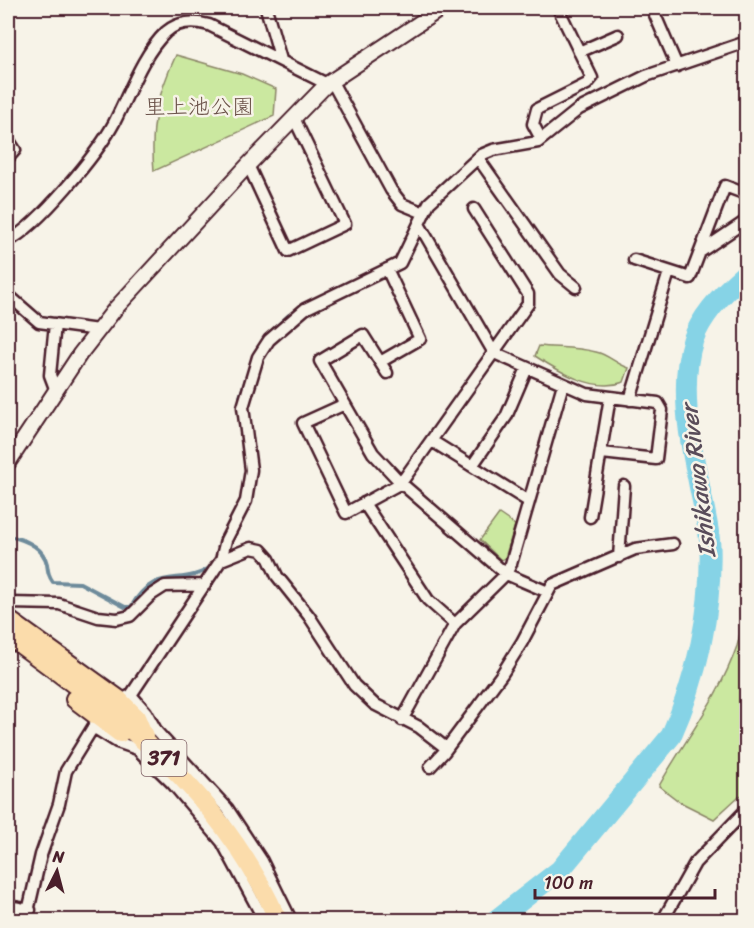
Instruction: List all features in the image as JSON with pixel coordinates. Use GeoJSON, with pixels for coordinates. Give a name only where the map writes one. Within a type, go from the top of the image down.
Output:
{"type":"FeatureCollection","features":[{"type":"Feature","properties":{"kind":"highway"},"geometry":{"type":"LineString","coordinates":[[8,620],[118,699],[136,717],[147,743]]}},
{"type":"Feature","properties":{"kind":"highway","name":"371"},"geometry":{"type":"LineString","coordinates":[[8,635],[107,708],[190,784],[243,854],[278,921]]}},
{"type":"Feature","properties":{"kind":"highway"},"geometry":{"type":"LineString","coordinates":[[8,651],[118,733],[147,743]]}},
{"type":"Feature","properties":{"kind":"main road"},"geometry":{"type":"LineString","coordinates":[[10,455],[98,330],[248,165],[329,82],[442,8]]}},
{"type":"Feature","properties":{"kind":"street"},"geometry":{"type":"LineString","coordinates":[[266,8],[281,60]]}},
{"type":"Feature","properties":{"kind":"street"},"geometry":{"type":"LineString","coordinates":[[541,139],[533,124],[537,109],[587,84],[591,78],[558,8]]}},
{"type":"Feature","properties":{"kind":"street"},"geometry":{"type":"LineString","coordinates":[[652,8],[677,66]]}},
{"type":"Feature","properties":{"kind":"street"},"geometry":{"type":"LineString","coordinates":[[8,241],[47,207],[84,168],[113,125],[153,50],[167,31],[181,24],[197,21],[329,82],[391,190],[402,204],[424,213]]}},
{"type":"Feature","properties":{"kind":"street"},"geometry":{"type":"LineString","coordinates":[[579,52],[618,34]]}},
{"type":"Feature","properties":{"kind":"street"},"geometry":{"type":"LineString","coordinates":[[291,921],[262,861],[227,808],[158,732],[146,712],[128,696],[221,560],[226,540],[250,486],[251,470],[243,407],[258,357],[269,340],[304,309],[400,263],[429,203],[478,158],[493,150],[541,139],[579,109],[646,76],[747,42]]}},
{"type":"Feature","properties":{"kind":"street"},"geometry":{"type":"LineString","coordinates":[[248,165],[288,251],[345,224],[294,118]]}},
{"type":"Feature","properties":{"kind":"street"},"geometry":{"type":"LineString","coordinates":[[8,139],[15,150],[8,158]]}},
{"type":"Feature","properties":{"kind":"street"},"geometry":{"type":"LineString","coordinates":[[478,158],[560,274],[576,287]]}},
{"type":"Feature","properties":{"kind":"street"},"geometry":{"type":"LineString","coordinates":[[634,260],[690,278],[725,186],[747,194]]}},
{"type":"Feature","properties":{"kind":"street"},"geometry":{"type":"LineString","coordinates":[[345,404],[303,423],[346,513],[400,483],[528,304],[528,294],[474,209]]}},
{"type":"Feature","properties":{"kind":"street"},"geometry":{"type":"LineString","coordinates":[[699,253],[747,221]]}},
{"type":"Feature","properties":{"kind":"street"},"geometry":{"type":"LineString","coordinates":[[418,224],[494,353],[587,394],[658,403],[663,410],[656,459],[602,453]]}},
{"type":"Feature","properties":{"kind":"street"},"geometry":{"type":"LineString","coordinates":[[380,362],[420,339],[387,269]]}},
{"type":"Feature","properties":{"kind":"street"},"geometry":{"type":"LineString","coordinates":[[630,400],[669,272]]}},
{"type":"Feature","properties":{"kind":"street"},"geometry":{"type":"LineString","coordinates":[[8,295],[39,322],[98,330]]}},
{"type":"Feature","properties":{"kind":"street"},"geometry":{"type":"LineString","coordinates":[[55,324],[50,375],[56,391]]}},
{"type":"Feature","properties":{"kind":"street"},"geometry":{"type":"LineString","coordinates":[[387,373],[363,335],[320,362],[373,453],[400,483],[506,574],[548,592]]}},
{"type":"Feature","properties":{"kind":"street"},"geometry":{"type":"LineString","coordinates":[[472,466],[506,417],[527,368]]}},
{"type":"Feature","properties":{"kind":"street"},"geometry":{"type":"LineString","coordinates":[[402,720],[455,624],[506,574],[511,564],[563,384]]}},
{"type":"Feature","properties":{"kind":"street"},"geometry":{"type":"LineString","coordinates":[[590,517],[610,397]]}},
{"type":"Feature","properties":{"kind":"street"},"geometry":{"type":"LineString","coordinates":[[432,441],[528,501]]}},
{"type":"Feature","properties":{"kind":"street"},"geometry":{"type":"LineString","coordinates":[[619,556],[624,486]]}},
{"type":"Feature","properties":{"kind":"street"},"geometry":{"type":"LineString","coordinates":[[364,503],[428,600],[455,624]]}},
{"type":"Feature","properties":{"kind":"street"},"geometry":{"type":"LineString","coordinates":[[429,767],[446,748],[507,666],[552,585],[635,549],[673,544]]}},
{"type":"Feature","properties":{"kind":"street"},"geometry":{"type":"LineString","coordinates":[[221,560],[251,548],[261,550],[269,559],[277,576],[309,616],[354,685],[374,704],[419,727],[446,748]]}},
{"type":"Feature","properties":{"kind":"street"},"geometry":{"type":"LineString","coordinates":[[8,603],[59,604],[98,617],[117,619],[130,616],[151,595],[165,586],[205,585]]}},
{"type":"Feature","properties":{"kind":"street"},"geometry":{"type":"LineString","coordinates":[[8,906],[28,915],[41,855],[59,804],[66,771],[94,725],[117,742],[137,748],[172,783],[222,842],[264,921]]}},
{"type":"Feature","properties":{"kind":"street"},"geometry":{"type":"LineString","coordinates":[[663,921],[695,863],[747,810]]}},
{"type":"Feature","properties":{"kind":"green space","name":"里上池公園"},"geometry":{"type":"Polygon","coordinates":[[[176,55],[242,74],[276,89],[274,116],[154,171],[153,140],[156,112],[176,55]]]}},
{"type":"Feature","properties":{"kind":"green space"},"geometry":{"type":"Polygon","coordinates":[[[539,346],[596,352],[629,368],[624,382],[613,385],[589,383],[566,374],[535,356],[539,346]]]}},
{"type":"Feature","properties":{"kind":"green space"},"geometry":{"type":"Polygon","coordinates":[[[499,514],[515,525],[505,558],[501,560],[480,540],[499,514]]]}},
{"type":"Feature","properties":{"kind":"green space"},"geometry":{"type":"Polygon","coordinates":[[[746,569],[746,793],[738,797],[714,819],[680,802],[659,786],[711,701],[730,665],[739,637],[746,569]]]}},
{"type":"Feature","properties":{"kind":"waterway","name":"Ishikawa River"},"geometry":{"type":"LineString","coordinates":[[496,920],[560,870],[671,736],[680,714],[701,644],[710,570],[708,530],[687,410],[689,356],[697,330],[708,312],[746,273]]}},
{"type":"Feature","properties":{"kind":"waterway"},"geometry":{"type":"LineString","coordinates":[[272,331],[289,315]]}},
{"type":"Feature","properties":{"kind":"waterway"},"geometry":{"type":"LineString","coordinates":[[241,433],[240,397],[253,359]]}},
{"type":"Feature","properties":{"kind":"waterway"},"geometry":{"type":"LineString","coordinates":[[225,532],[238,506]]}},
{"type":"Feature","properties":{"kind":"waterway"},"geometry":{"type":"LineString","coordinates":[[8,536],[26,541],[41,552],[53,582],[80,583],[125,607],[131,607],[150,585],[201,573],[212,566]]}}]}
